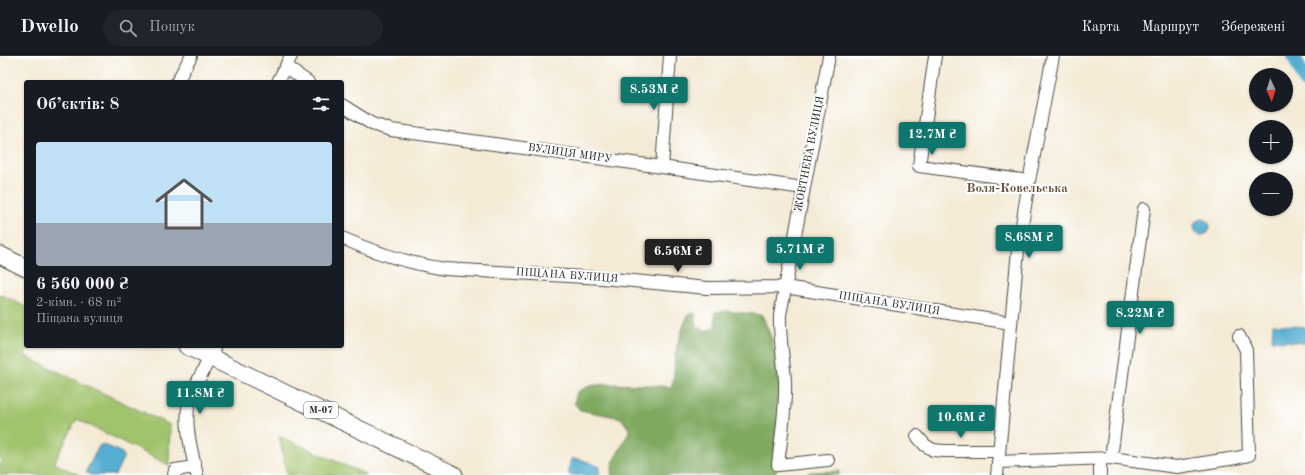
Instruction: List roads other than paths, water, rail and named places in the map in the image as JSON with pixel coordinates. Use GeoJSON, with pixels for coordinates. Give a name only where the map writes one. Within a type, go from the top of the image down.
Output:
{"type":"FeatureCollection","features":[{"type":"Feature","properties":{"kind":"highway"},"geometry":{"type":"LineString","coordinates":[[0,255],[24,267]]}},
{"type":"Feature","properties":{"kind":"highway","name":"М-07"},"geometry":{"type":"LineString","coordinates":[[196,348],[213,352],[454,475]]}},
{"type":"Feature","properties":{"kind":"street"},"geometry":{"type":"LineString","coordinates":[[177,80],[191,56]]}},
{"type":"Feature","properties":{"kind":"street"},"geometry":{"type":"LineString","coordinates":[[279,80],[291,56]]}},
{"type":"Feature","properties":{"kind":"street"},"geometry":{"type":"LineString","coordinates":[[662,167],[670,56]]}},
{"type":"Feature","properties":{"kind":"street","name":"ЖОВТНЕВА ВУЛИЦЯ"},"geometry":{"type":"LineString","coordinates":[[828,460],[778,465],[785,401],[780,315],[803,188],[830,56]]}},
{"type":"Feature","properties":{"kind":"street"},"geometry":{"type":"LineString","coordinates":[[934,56],[919,166],[1029,181]]}},
{"type":"Feature","properties":{"kind":"street"},"geometry":{"type":"LineString","coordinates":[[998,465],[1018,250],[1029,181],[1053,56]]}},
{"type":"Feature","properties":{"kind":"street"},"geometry":{"type":"LineString","coordinates":[[286,67],[305,80]]}},
{"type":"Feature","properties":{"kind":"street","name":"ВУЛИЦЯ МИРУ"},"geometry":{"type":"LineString","coordinates":[[344,105],[372,124],[391,130],[803,188]]}},
{"type":"Feature","properties":{"kind":"street"},"geometry":{"type":"LineString","coordinates":[[1100,475],[1106,458],[1144,209]]}},
{"type":"Feature","properties":{"kind":"street","name":"ПІЩАНА ВУЛИЦЯ"},"geometry":{"type":"LineString","coordinates":[[344,239],[388,257],[420,265],[445,269],[602,278],[707,288],[784,288],[1011,323]]}},
{"type":"Feature","properties":{"kind":"street"},"geometry":{"type":"LineString","coordinates":[[917,436],[925,445],[933,450],[944,451],[998,465],[1106,458],[1177,471],[1249,455],[1246,350],[1239,336]]}},
{"type":"Feature","properties":{"kind":"street"},"geometry":{"type":"LineString","coordinates":[[174,475],[175,470],[196,471],[189,435],[187,413],[191,397],[213,352]]}},
{"type":"Feature","properties":{"kind":"water"},"geometry":{"type":"Polygon","coordinates":[[[1202,219],[1209,224],[1210,227],[1205,234],[1202,235],[1195,230],[1194,227],[1199,220],[1202,219]]]}},
{"type":"Feature","properties":{"kind":"water"},"geometry":{"type":"Polygon","coordinates":[[[1273,324],[1305,327],[1305,343],[1272,340],[1273,324]]]}},
{"type":"Feature","properties":{"kind":"water"},"geometry":{"type":"Polygon","coordinates":[[[103,444],[122,453],[124,456],[115,475],[91,475],[86,472],[87,469],[99,446],[103,444]]]}},
{"type":"Feature","properties":{"kind":"water"},"geometry":{"type":"Polygon","coordinates":[[[571,459],[590,462],[600,467],[599,475],[569,475],[571,459]]]}},
{"type":"Feature","properties":{"kind":"waterway"},"geometry":{"type":"LineString","coordinates":[[1294,56],[1305,82]]}},
{"type":"Feature","properties":{"kind":"district","name":"Воля-Ковельська"},"geometry":{"type":"Point","coordinates":[1017,188]}}]}
